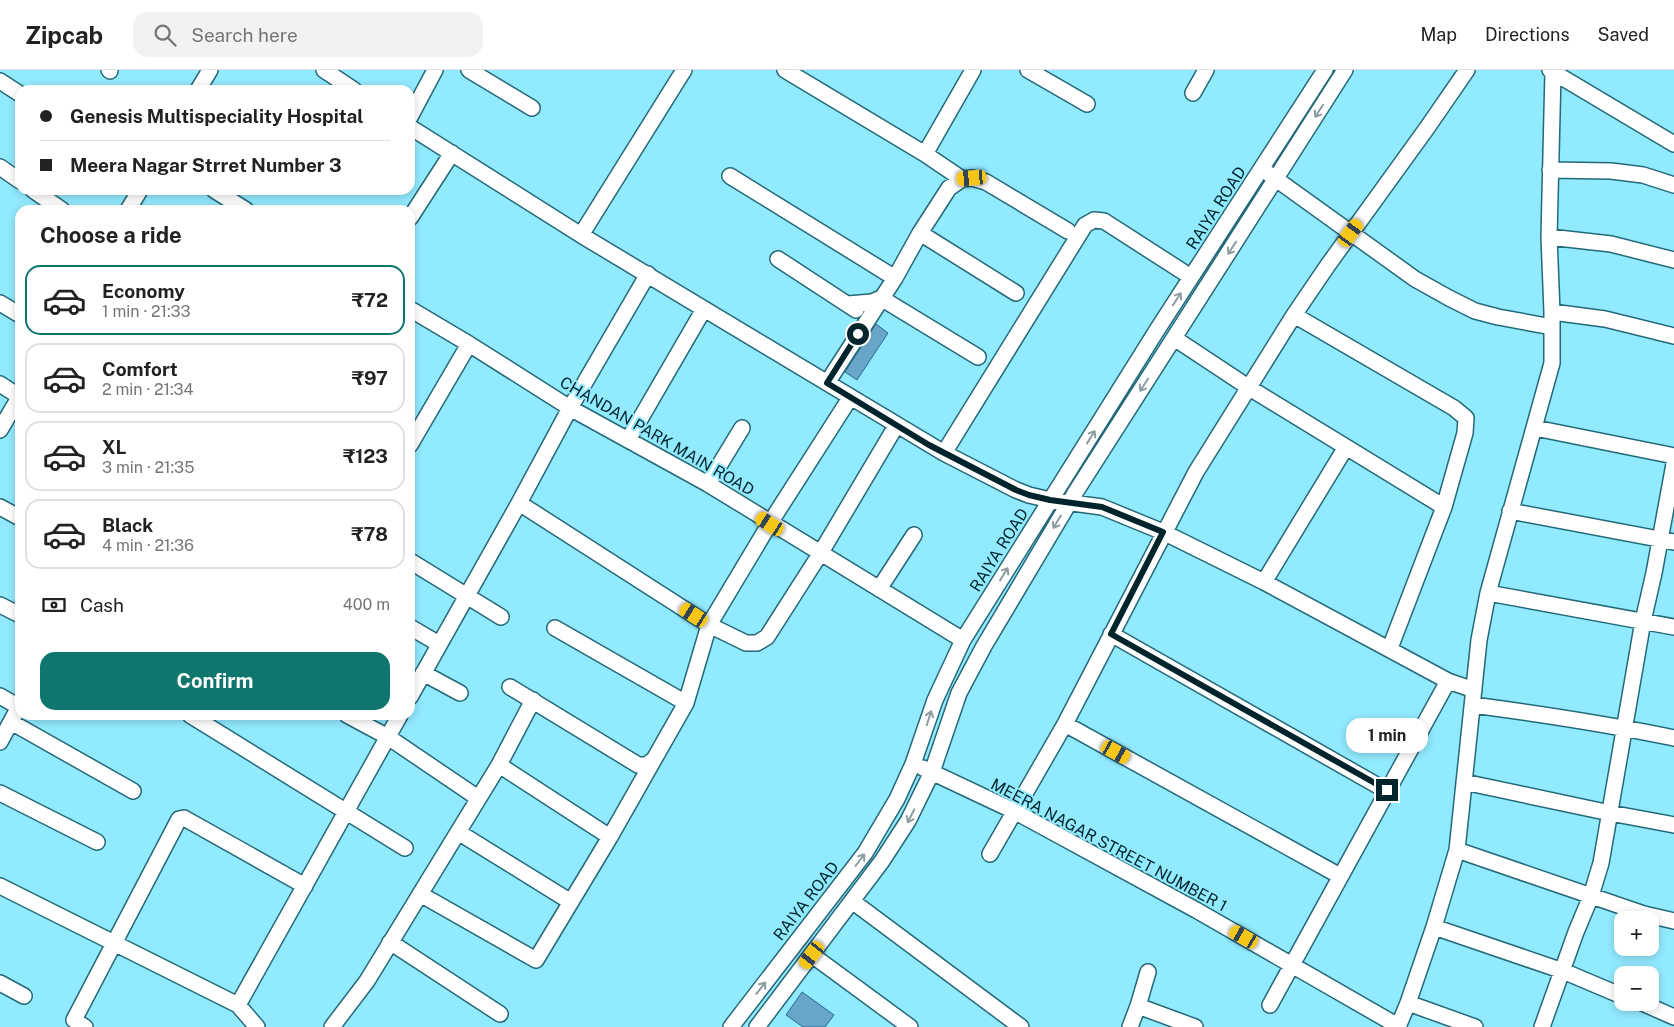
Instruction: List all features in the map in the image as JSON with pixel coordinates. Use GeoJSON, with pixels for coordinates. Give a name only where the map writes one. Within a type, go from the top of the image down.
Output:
{"type":"FeatureCollection","features":[{"type":"Feature","properties":{"kind":"street"},"geometry":{"type":"LineString","coordinates":[[201,85],[210,70]]}},
{"type":"Feature","properties":{"kind":"street"},"geometry":{"type":"LineString","coordinates":[[324,70],[346,85]]}},
{"type":"Feature","properties":{"kind":"street"},"geometry":{"type":"LineString","coordinates":[[415,108],[435,70]]}},
{"type":"Feature","properties":{"kind":"street"},"geometry":{"type":"LineString","coordinates":[[469,70],[532,108]]}},
{"type":"Feature","properties":{"kind":"street"},"geometry":{"type":"LineString","coordinates":[[581,235],[684,70]]}},
{"type":"Feature","properties":{"kind":"street"},"geometry":{"type":"LineString","coordinates":[[785,70],[925,154],[962,179]]}},
{"type":"Feature","properties":{"kind":"street"},"geometry":{"type":"LineString","coordinates":[[925,154],[974,70]]}},
{"type":"Feature","properties":{"kind":"street"},"geometry":{"type":"LineString","coordinates":[[1028,70],[1087,104]]}},
{"type":"Feature","properties":{"kind":"street"},"geometry":{"type":"LineString","coordinates":[[1193,93],[1206,70]]}},
{"type":"Feature","properties":{"kind":"street","name":"RAIYA ROAD"},"geometry":{"type":"LineString","coordinates":[[731,1027],[865,853],[897,799],[914,764],[935,700],[963,640],[1050,500],[1325,70]]}},
{"type":"Feature","properties":{"kind":"street"},"geometry":{"type":"LineString","coordinates":[[756,1027],[882,861],[908,821],[932,772],[959,693],[984,646],[1069,502],[1345,70]]}},
{"type":"Feature","properties":{"kind":"street"},"geometry":{"type":"LineString","coordinates":[[990,854],[1065,724],[1163,532],[1196,472],[1294,315],[1467,70]]}},
{"type":"Feature","properties":{"kind":"street"},"geometry":{"type":"LineString","coordinates":[[1398,1026],[1408,1003],[1434,927],[1457,850],[1479,640],[1488,593],[1552,362],[1549,237],[1552,71],[1674,144]]}},
{"type":"Feature","properties":{"kind":"street"},"geometry":{"type":"LineString","coordinates":[[0,81],[15,91]]}},
{"type":"Feature","properties":{"kind":"street"},"geometry":{"type":"LineString","coordinates":[[415,130],[581,235],[896,426],[1016,490],[1050,500],[1102,507],[1163,532],[1390,648],[1448,680],[1473,697],[1537,713],[1674,738]]}},
{"type":"Feature","properties":{"kind":"street"},"geometry":{"type":"LineString","coordinates":[[415,210],[452,152]]}},
{"type":"Feature","properties":{"kind":"street"},"geometry":{"type":"LineString","coordinates":[[0,167],[15,178]]}},
{"type":"Feature","properties":{"kind":"street"},"geometry":{"type":"LineString","coordinates":[[1262,168],[1415,279],[1475,311],[1498,317],[1552,320],[1605,319],[1674,336]]}},
{"type":"Feature","properties":{"kind":"street"},"geometry":{"type":"LineString","coordinates":[[1550,170],[1611,171],[1642,175],[1674,185]]}},
{"type":"Feature","properties":{"kind":"street"},"geometry":{"type":"LineString","coordinates":[[730,176],[894,278]]}},
{"type":"Feature","properties":{"kind":"street"},"geometry":{"type":"LineString","coordinates":[[835,420],[830,385],[920,233],[949,188],[962,179],[972,178],[986,182],[1068,231]]}},
{"type":"Feature","properties":{"kind":"street"},"geometry":{"type":"LineString","coordinates":[[40,195],[55,205]]}},
{"type":"Feature","properties":{"kind":"street"},"geometry":{"type":"LineString","coordinates":[[222,195],[238,205]]}},
{"type":"Feature","properties":{"kind":"street"},"geometry":{"type":"LineString","coordinates":[[944,453],[1085,225],[1094,220],[1104,221],[1191,278]]}},
{"type":"Feature","properties":{"kind":"street"},"geometry":{"type":"LineString","coordinates":[[920,233],[1016,293]]}},
{"type":"Feature","properties":{"kind":"street"},"geometry":{"type":"LineString","coordinates":[[1549,237],[1611,244],[1674,260]]}},
{"type":"Feature","properties":{"kind":"street"},"geometry":{"type":"LineString","coordinates":[[778,259],[869,318]]}},
{"type":"Feature","properties":{"kind":"street"},"geometry":{"type":"LineString","coordinates":[[415,689],[570,408],[648,274]]}},
{"type":"Feature","properties":{"kind":"street"},"geometry":{"type":"LineString","coordinates":[[848,304],[872,302],[881,298]]}},
{"type":"Feature","properties":{"kind":"street"},"geometry":{"type":"LineString","coordinates":[[881,298],[978,357]]}},
{"type":"Feature","properties":{"kind":"street"},"geometry":{"type":"LineString","coordinates":[[0,303],[15,312]]}},
{"type":"Feature","properties":{"kind":"street"},"geometry":{"type":"LineString","coordinates":[[628,440],[704,309]]}},
{"type":"Feature","properties":{"kind":"street","name":"CHANDAN PARK MAIN ROAD"},"geometry":{"type":"LineString","coordinates":[[415,312],[570,408],[708,484],[770,524],[963,640]]}},
{"type":"Feature","properties":{"kind":"street"},"geometry":{"type":"LineString","coordinates":[[1294,315],[1454,408],[1466,418],[1465,433],[1444,507],[1390,648]]}},
{"type":"Feature","properties":{"kind":"street"},"geometry":{"type":"LineString","coordinates":[[1174,338],[1248,387],[1444,507]]}},
{"type":"Feature","properties":{"kind":"street"},"geometry":{"type":"LineString","coordinates":[[415,436],[469,344]]}},
{"type":"Feature","properties":{"kind":"street"},"geometry":{"type":"LineString","coordinates":[[0,384],[15,393]]}},
{"type":"Feature","properties":{"kind":"street"},"geometry":{"type":"LineString","coordinates":[[420,894],[536,960],[610,837],[686,703],[709,625],[850,398]]}},
{"type":"Feature","properties":{"kind":"street"},"geometry":{"type":"LineString","coordinates":[[0,430],[15,404]]}},
{"type":"Feature","properties":{"kind":"street"},"geometry":{"type":"LineString","coordinates":[[519,502],[709,625],[746,644],[757,644],[767,637],[820,554],[896,426]]}},
{"type":"Feature","properties":{"kind":"street"},"geometry":{"type":"LineString","coordinates":[[708,484],[742,428]]}},
{"type":"Feature","properties":{"kind":"street"},"geometry":{"type":"LineString","coordinates":[[1535,428],[1674,456]]}},
{"type":"Feature","properties":{"kind":"street"},"geometry":{"type":"LineString","coordinates":[[1264,582],[1346,447]]}},
{"type":"Feature","properties":{"kind":"street"},"geometry":{"type":"LineString","coordinates":[[1542,1027],[1591,896],[1601,863],[1643,621],[1667,541],[1674,464]]}},
{"type":"Feature","properties":{"kind":"street"},"geometry":{"type":"LineString","coordinates":[[0,507],[15,515]]}},
{"type":"Feature","properties":{"kind":"street"},"geometry":{"type":"LineString","coordinates":[[1510,511],[1667,541]]}},
{"type":"Feature","properties":{"kind":"street"},"geometry":{"type":"LineString","coordinates":[[879,589],[914,535]]}},
{"type":"Feature","properties":{"kind":"street"},"geometry":{"type":"LineString","coordinates":[[415,564],[501,617]]}},
{"type":"Feature","properties":{"kind":"street"},"geometry":{"type":"LineString","coordinates":[[1488,593],[1674,627]]}},
{"type":"Feature","properties":{"kind":"street"},"geometry":{"type":"LineString","coordinates":[[0,605],[15,613]]}},
{"type":"Feature","properties":{"kind":"street"},"geometry":{"type":"LineString","coordinates":[[555,628],[686,703]]}},
{"type":"Feature","properties":{"kind":"street"},"geometry":{"type":"LineString","coordinates":[[415,630],[440,644]]}},
{"type":"Feature","properties":{"kind":"street"},"geometry":{"type":"LineString","coordinates":[[1111,634],[1387,790]]}},
{"type":"Feature","properties":{"kind":"street"},"geometry":{"type":"LineString","coordinates":[[424,673],[460,693]]}},
{"type":"Feature","properties":{"kind":"street"},"geometry":{"type":"LineString","coordinates":[[1270,1005],[1448,680]]}},
{"type":"Feature","properties":{"kind":"street"},"geometry":{"type":"LineString","coordinates":[[510,687],[638,765],[646,765],[652,761]]}},
{"type":"Feature","properties":{"kind":"street"},"geometry":{"type":"LineString","coordinates":[[0,696],[15,704]]}},
{"type":"Feature","properties":{"kind":"street"},"geometry":{"type":"LineString","coordinates":[[332,1027],[367,981],[499,765],[533,700]]}},
{"type":"Feature","properties":{"kind":"street"},"geometry":{"type":"LineString","coordinates":[[0,742],[15,715]]}},
{"type":"Feature","properties":{"kind":"street"},"geometry":{"type":"LineString","coordinates":[[198,720],[405,848]]}},
{"type":"Feature","properties":{"kind":"street"},"geometry":{"type":"LineString","coordinates":[[356,720],[388,737],[478,798]]}},
{"type":"Feature","properties":{"kind":"street"},"geometry":{"type":"LineString","coordinates":[[238,1005],[397,720]]}},
{"type":"Feature","properties":{"kind":"street"},"geometry":{"type":"LineString","coordinates":[[11,722],[133,791]]}},
{"type":"Feature","properties":{"kind":"street"},"geometry":{"type":"LineString","coordinates":[[1065,724],[1340,876]]}},
{"type":"Feature","properties":{"kind":"street","name":"MEERA NAGAR STREET NUMBER 1"},"geometry":{"type":"LineString","coordinates":[[914,764],[1014,811],[1196,910],[1398,1026]]}},
{"type":"Feature","properties":{"kind":"street"},"geometry":{"type":"LineString","coordinates":[[499,765],[610,837]]}},
{"type":"Feature","properties":{"kind":"street"},"geometry":{"type":"LineString","coordinates":[[1464,782],[1674,825]]}},
{"type":"Feature","properties":{"kind":"street"},"geometry":{"type":"LineString","coordinates":[[0,793],[97,842]]}},
{"type":"Feature","properties":{"kind":"street"},"geometry":{"type":"LineString","coordinates":[[76,1025],[113,942],[179,819],[184,818],[305,886]]}},
{"type":"Feature","properties":{"kind":"street"},"geometry":{"type":"LineString","coordinates":[[458,832],[571,902]]}},
{"type":"Feature","properties":{"kind":"street"},"geometry":{"type":"LineString","coordinates":[[1457,850],[1644,914],[1674,921]]}},
{"type":"Feature","properties":{"kind":"street"},"geometry":{"type":"LineString","coordinates":[[0,886],[238,1005],[257,1027]]}},
{"type":"Feature","properties":{"kind":"street"},"geometry":{"type":"LineString","coordinates":[[852,901],[1021,1027]]}},
{"type":"Feature","properties":{"kind":"street"},"geometry":{"type":"LineString","coordinates":[[1434,927],[1562,971],[1614,993]]}},
{"type":"Feature","properties":{"kind":"street"},"geometry":{"type":"LineString","coordinates":[[390,942],[500,1014]]}},
{"type":"Feature","properties":{"kind":"street"},"geometry":{"type":"LineString","coordinates":[[812,955],[910,1027]]}},
{"type":"Feature","properties":{"kind":"street"},"geometry":{"type":"LineString","coordinates":[[1130,1027],[1148,972]]}},
{"type":"Feature","properties":{"kind":"street"},"geometry":{"type":"LineString","coordinates":[[0,983],[24,996]]}},
{"type":"Feature","properties":{"kind":"street"},"geometry":{"type":"LineString","coordinates":[[1408,1003],[1476,1027]]}},
{"type":"Feature","properties":{"kind":"street"},"geometry":{"type":"LineString","coordinates":[[1138,1006],[1195,1027]]}},
{"type":"Feature","properties":{"kind":"street"},"geometry":{"type":"LineString","coordinates":[[1659,1010],[1674,1017]]}},
{"type":"Feature","properties":{"kind":"building"},"geometry":{"type":"Polygon","coordinates":[[[876,324],[888,333],[857,380],[845,372],[876,324]]]}},
{"type":"Feature","properties":{"kind":"building"},"geometry":{"type":"Polygon","coordinates":[[[802,992],[834,1015],[825,1027],[803,1027],[786,1015],[802,992]]]}},
{"type":"Feature","properties":{"kind":"route"},"geometry":{"type":"LineString","coordinates":[[858,334],[827,383],[850,398],[929,445],[1016,490],[1050,500],[1102,507],[1163,532],[1126,608],[1111,634],[1387,790]]}}]}
